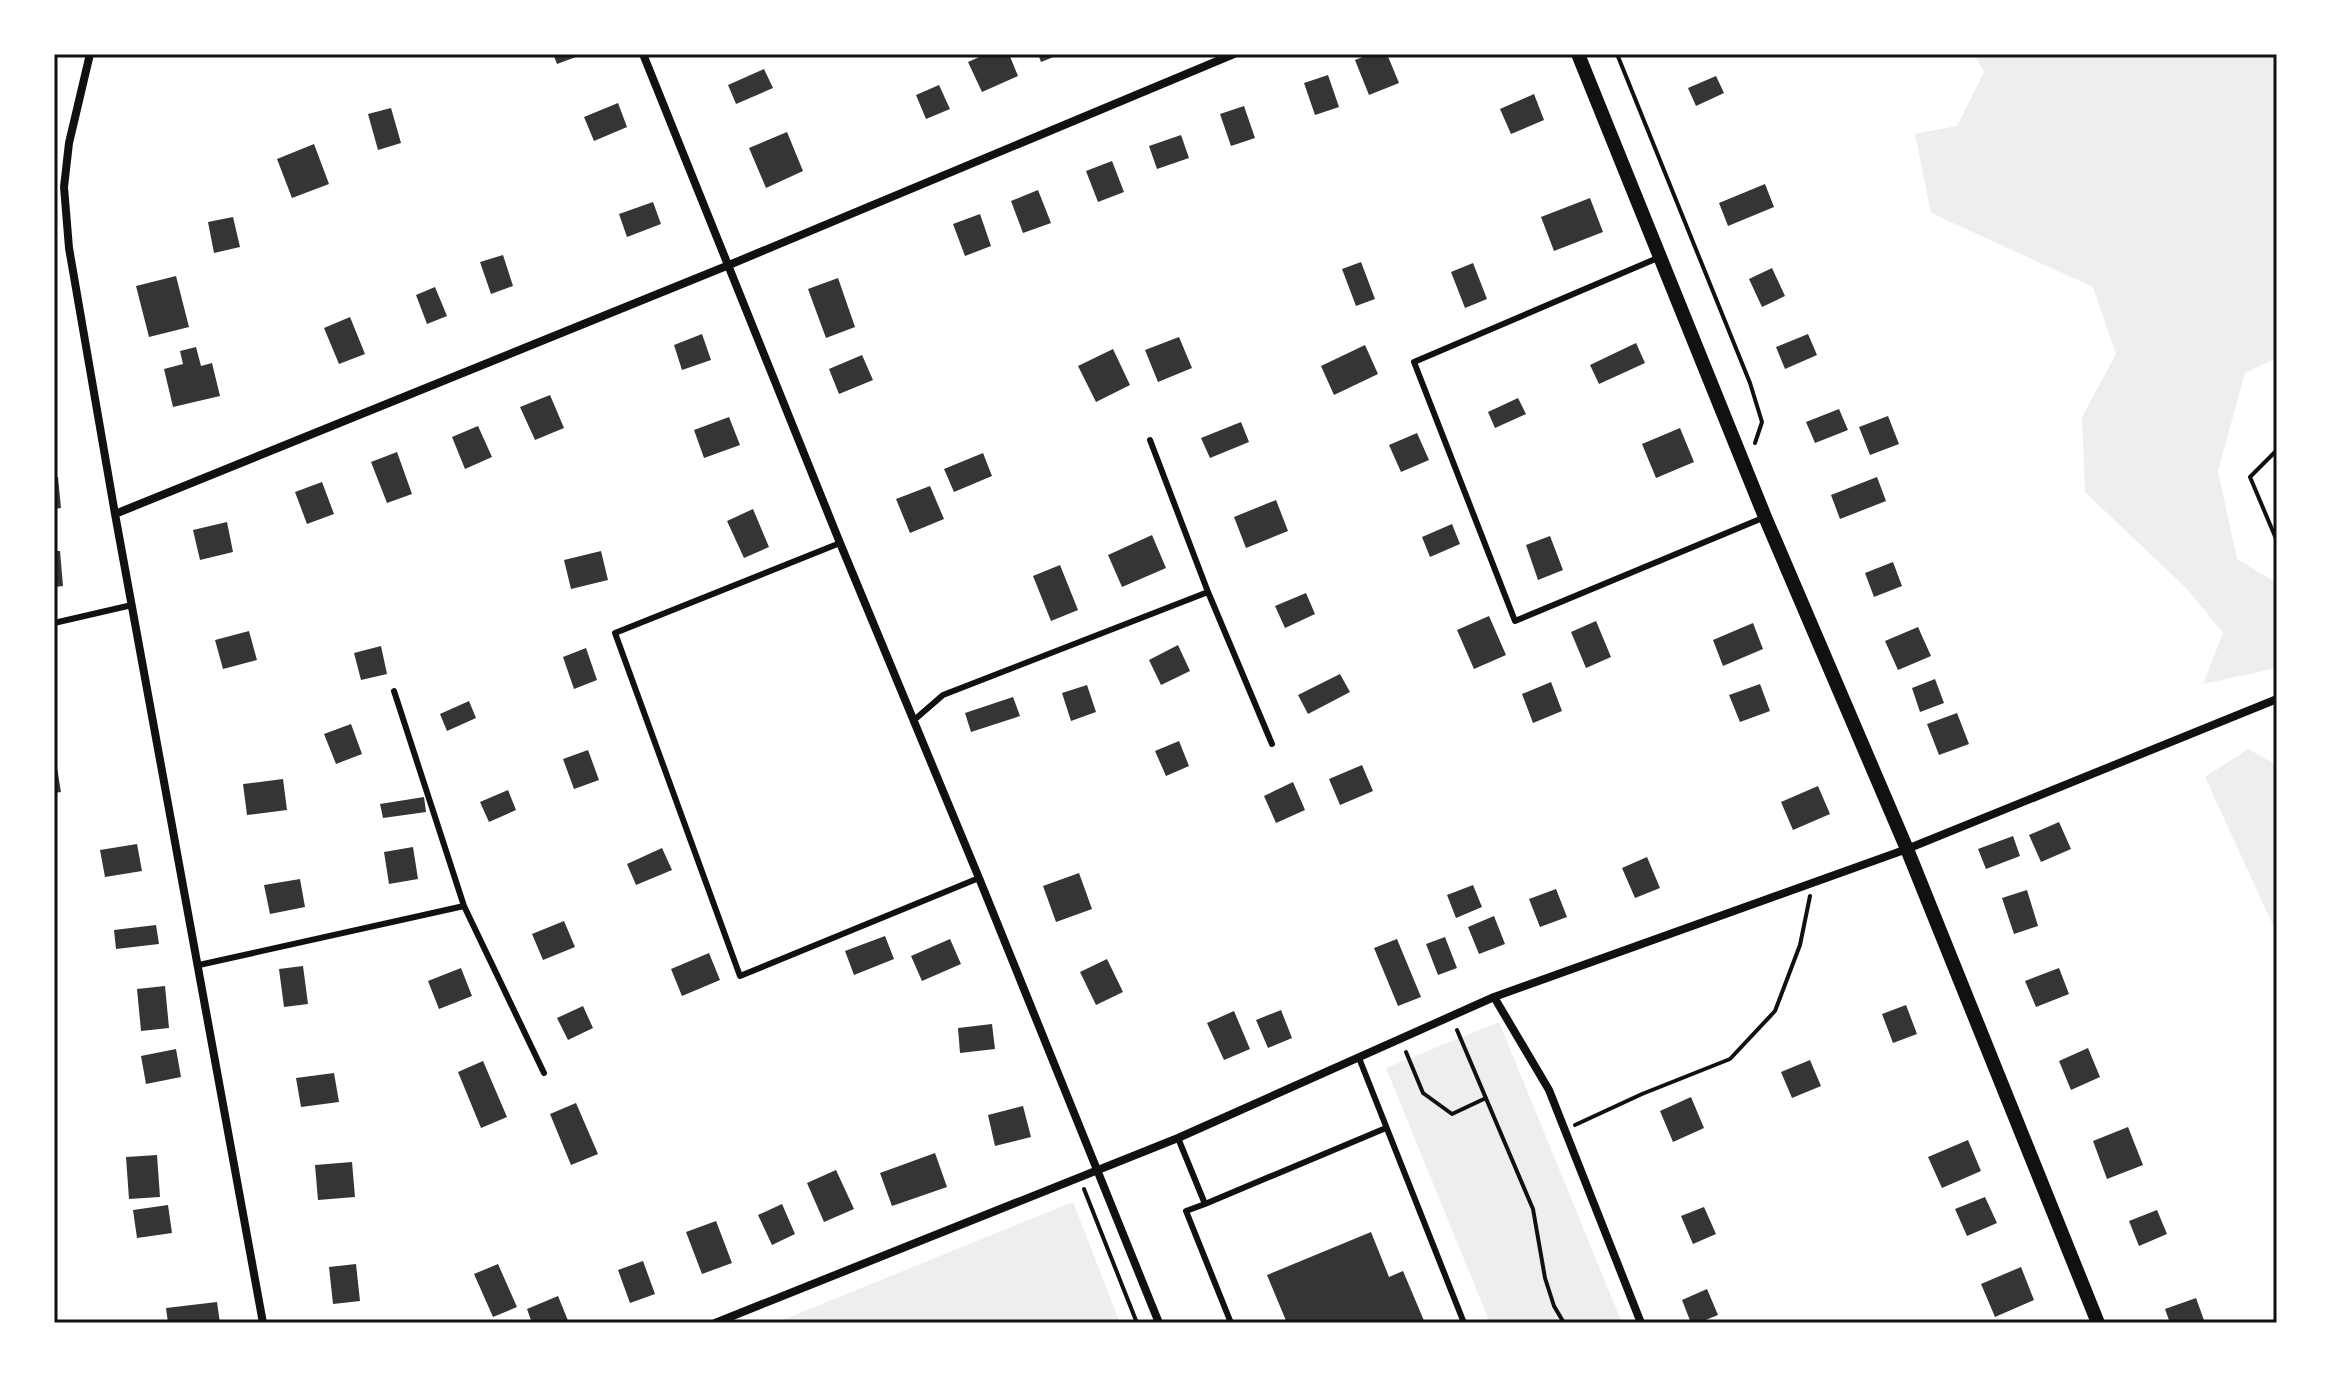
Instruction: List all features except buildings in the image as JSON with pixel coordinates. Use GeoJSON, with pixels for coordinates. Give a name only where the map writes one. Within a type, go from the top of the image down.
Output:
{"type":"FeatureCollection","features":[{"type":"Feature","properties":{"kind":"street"},"geometry":{"type":"LineString","coordinates":[[90,54],[69,143],[64,187],[69,248],[263,1323]]}},
{"type":"Feature","properties":{"kind":"street"},"geometry":{"type":"LineString","coordinates":[[643,54],[1159,1323]]}},
{"type":"Feature","properties":{"kind":"street"},"geometry":{"type":"LineString","coordinates":[[115,514],[729,265],[1234,54]]}},
{"type":"Feature","properties":{"kind":"street"},"geometry":{"type":"LineString","coordinates":[[1578,54],[1765,517],[1907,849],[2098,1323]]}},
{"type":"Feature","properties":{"kind":"street"},"geometry":{"type":"LineString","coordinates":[[715,1323],[1178,1138],[1494,997],[1907,849],[2277,699]]}},
{"type":"Feature","properties":{"kind":"street"},"geometry":{"type":"LineString","coordinates":[[1494,997],[1549,1090],[1641,1323]]}},
{"type":"Feature","properties":{"kind":"lane"},"geometry":{"type":"LineString","coordinates":[[1661,257],[1414,362],[1515,621],[1765,517]]}},
{"type":"Feature","properties":{"kind":"lane"},"geometry":{"type":"LineString","coordinates":[[1150,440],[1208,592],[1272,744]]}},
{"type":"Feature","properties":{"kind":"lane"},"geometry":{"type":"LineString","coordinates":[[840,543],[615,633],[740,976],[979,878]]}},
{"type":"Feature","properties":{"kind":"lane"},"geometry":{"type":"LineString","coordinates":[[913,721],[943,695],[1208,592]]}},
{"type":"Feature","properties":{"kind":"lane"},"geometry":{"type":"LineString","coordinates":[[54,623],[133,605]]}},
{"type":"Feature","properties":{"kind":"lane"},"geometry":{"type":"LineString","coordinates":[[394,691],[464,906],[544,1073]]}},
{"type":"Feature","properties":{"kind":"lane"},"geometry":{"type":"LineString","coordinates":[[199,965],[464,906]]}},
{"type":"Feature","properties":{"kind":"lane"},"geometry":{"type":"LineString","coordinates":[[1359,1058],[1464,1323]]}},
{"type":"Feature","properties":{"kind":"lane"},"geometry":{"type":"LineString","coordinates":[[1231,1323],[1186,1211],[1386,1128]]}},
{"type":"Feature","properties":{"kind":"lane"},"geometry":{"type":"LineString","coordinates":[[1178,1138],[1205,1204]]}},
{"type":"Feature","properties":{"kind":"path"},"geometry":{"type":"LineString","coordinates":[[1617,54],[1750,383],[1762,422],[1745,467]]}},
{"type":"Feature","properties":{"kind":"path"},"geometry":{"type":"LineString","coordinates":[[2277,450],[2250,477],[2277,541]]}},
{"type":"Feature","properties":{"kind":"path"},"geometry":{"type":"LineString","coordinates":[[1565,1130],[1642,1094],[1730,1059],[1775,1011],[1800,945],[1813,882]]}},
{"type":"Feature","properties":{"kind":"path"},"geometry":{"type":"LineString","coordinates":[[1461,1039],[1533,1209],[1545,1278],[1554,1306],[1564,1323]]}},
{"type":"Feature","properties":{"kind":"path"},"geometry":{"type":"LineString","coordinates":[[1409,1059],[1423,1093],[1452,1114],[1486,1098]]}},
{"type":"Feature","properties":{"kind":"path"},"geometry":{"type":"LineString","coordinates":[[1080,1175],[1137,1323]]}},
{"type":"Feature","properties":{"kind":"shaded area"},"geometry":{"type":"Polygon","coordinates":[[[1974,54],[2277,54],[2277,358],[2245,373],[2218,471],[2237,559],[2277,583],[2277,668],[2203,684],[2223,633],[2187,589],[2085,492],[2082,417],[2116,354],[2093,287],[1931,213],[1915,134],[1957,126],[1984,72],[1974,54]]]}},
{"type":"Feature","properties":{"kind":"shaded area"},"geometry":{"type":"Polygon","coordinates":[[[2248,749],[2277,765],[2277,934],[2205,777],[2248,749]]]}},
{"type":"Feature","properties":{"kind":"shaded area"},"geometry":{"type":"Polygon","coordinates":[[[1499,1022],[1622,1323],[1490,1323],[1386,1068],[1499,1022]]]}},
{"type":"Feature","properties":{"kind":"shaded area"},"geometry":{"type":"Polygon","coordinates":[[[1073,1202],[1120,1323],[775,1323],[1073,1202]]]}}]}
